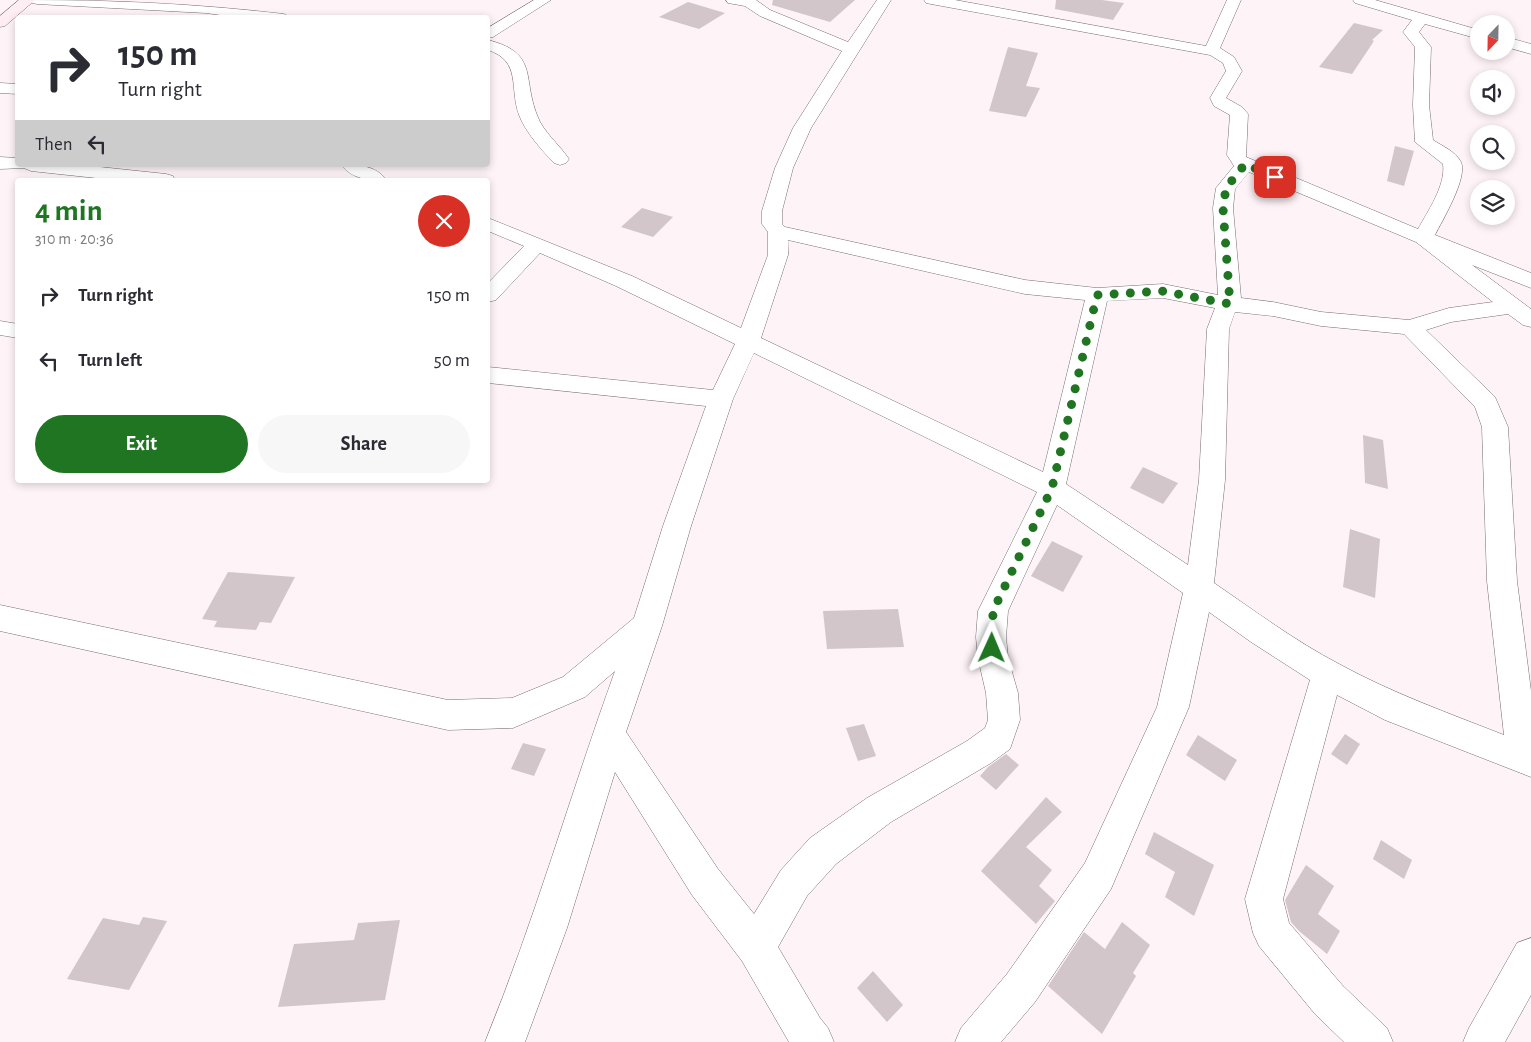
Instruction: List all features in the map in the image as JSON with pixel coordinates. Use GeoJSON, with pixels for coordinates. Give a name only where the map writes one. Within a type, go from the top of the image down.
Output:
{"type":"FeatureCollection","features":[{"type":"Feature","properties":{"kind":"street"},"geometry":{"type":"LineString","coordinates":[[0,23],[28,0]]}},
{"type":"Feature","properties":{"kind":"street"},"geometry":{"type":"LineString","coordinates":[[37,0],[206,8],[261,15]]}},
{"type":"Feature","properties":{"kind":"street"},"geometry":{"type":"LineString","coordinates":[[490,33],[544,0]]}},
{"type":"Feature","properties":{"kind":"street"},"geometry":{"type":"LineString","coordinates":[[733,0],[749,2],[765,12],[851,48]]}},
{"type":"Feature","properties":{"kind":"street"},"geometry":{"type":"LineString","coordinates":[[505,1042],[521,1004],[584,819],[609,734],[648,626],[677,526],[721,399],[748,341],[778,255],[778,232],[772,224],[772,211],[784,168],[802,128],[842,68],[851,48],[884,0]]}},
{"type":"Feature","properties":{"kind":"street"},"geometry":{"type":"LineString","coordinates":[[931,0],[1196,49],[1211,50],[1223,55],[1232,62],[1234,71],[1218,98],[1220,102],[1239,114],[1236,155],[1239,161],[1531,282]]}},
{"type":"Feature","properties":{"kind":"street"},"geometry":{"type":"LineString","coordinates":[[1023,16],[1032,0]]}},
{"type":"Feature","properties":{"kind":"street"},"geometry":{"type":"LineString","coordinates":[[1211,50],[1234,0]]}},
{"type":"Feature","properties":{"kind":"street"},"geometry":{"type":"LineString","coordinates":[[1360,0],[1470,32]]}},
{"type":"Feature","properties":{"kind":"street"},"geometry":{"type":"LineString","coordinates":[[1422,19],[1411,32],[1423,47],[1420,105],[1424,142],[1452,163],[1454,169],[1446,191],[1423,238]]}},
{"type":"Feature","properties":{"kind":"street"},"geometry":{"type":"LineString","coordinates":[[1515,45],[1531,49]]}},
{"type":"Feature","properties":{"kind":"street"},"geometry":{"type":"LineString","coordinates":[[490,46],[511,55],[519,66],[528,116],[560,159]]}},
{"type":"Feature","properties":{"kind":"street"},"geometry":{"type":"LineString","coordinates":[[0,88],[15,89]]}},
{"type":"Feature","properties":{"kind":"street"},"geometry":{"type":"LineString","coordinates":[[0,163],[15,164]]}},
{"type":"Feature","properties":{"kind":"street"},"geometry":{"type":"LineString","coordinates":[[975,1042],[1020,988],[1098,876],[1173,707],[1198,589],[1212,480],[1218,329],[1223,312],[1230,304],[1223,208],[1226,188],[1245,164]]}},
{"type":"Feature","properties":{"kind":"street"},"geometry":{"type":"LineString","coordinates":[[49,167],[148,178]]}},
{"type":"Feature","properties":{"kind":"street"},"geometry":{"type":"LineString","coordinates":[[354,167],[374,178]]}},
{"type":"Feature","properties":{"kind":"street"},"geometry":{"type":"LineString","coordinates":[[490,225],[624,281],[1052,488],[1127,538],[1198,589],[1327,674],[1396,709],[1527,760],[1502,581],[1495,427],[1486,403],[1410,327]]}},
{"type":"Feature","properties":{"kind":"street"},"geometry":{"type":"LineString","coordinates":[[778,232],[1025,287],[1097,295],[1162,291],[1230,304],[1273,309],[1321,319],[1410,327],[1449,315],[1522,313]]}},
{"type":"Feature","properties":{"kind":"street"},"geometry":{"type":"LineString","coordinates":[[1423,238],[1522,313]]}},
{"type":"Feature","properties":{"kind":"street"},"geometry":{"type":"LineString","coordinates":[[490,293],[537,245]]}},
{"type":"Feature","properties":{"kind":"street"},"geometry":{"type":"LineString","coordinates":[[756,947],[794,883],[823,852],[879,810],[979,752],[998,738],[1004,720],[1002,694],[993,658],[991,637],[993,611],[1052,488],[1097,295]]}},
{"type":"Feature","properties":{"kind":"street"},"geometry":{"type":"LineString","coordinates":[[0,328],[15,330]]}},
{"type":"Feature","properties":{"kind":"street"},"geometry":{"type":"LineString","coordinates":[[490,375],[721,399]]}},
{"type":"Feature","properties":{"kind":"street"},"geometry":{"type":"LineString","coordinates":[[0,618],[448,715],[513,713],[574,686],[648,626]]}},
{"type":"Feature","properties":{"kind":"street"},"geometry":{"type":"LineString","coordinates":[[1327,674],[1264,899],[1272,933],[1329,1000],[1373,1042]]}},
{"type":"Feature","properties":{"kind":"street"},"geometry":{"type":"LineString","coordinates":[[609,734],[705,882],[756,947],[806,1032],[814,1042]]}},
{"type":"Feature","properties":{"kind":"street"},"geometry":{"type":"LineString","coordinates":[[1483,1042],[1531,957]]}},
{"type":"Feature","properties":{"kind":"building"},"geometry":{"type":"Polygon","coordinates":[[[773,0],[855,0],[830,22],[772,5],[773,0]]]}},
{"type":"Feature","properties":{"kind":"building"},"geometry":{"type":"Polygon","coordinates":[[[1056,0],[1102,0],[1124,3],[1113,20],[1055,9],[1056,0]]]}},
{"type":"Feature","properties":{"kind":"building"},"geometry":{"type":"Polygon","coordinates":[[[688,2],[725,13],[699,29],[659,17],[688,2]]]}},
{"type":"Feature","properties":{"kind":"building"},"geometry":{"type":"Polygon","coordinates":[[[1354,23],[1383,30],[1372,40],[1374,41],[1352,74],[1319,67],[1354,23]]]}},
{"type":"Feature","properties":{"kind":"building"},"geometry":{"type":"Polygon","coordinates":[[[1008,47],[1038,53],[1026,86],[1040,88],[1026,117],[989,111],[1008,47]]]}},
{"type":"Feature","properties":{"kind":"building"},"geometry":{"type":"Polygon","coordinates":[[[1395,146],[1414,151],[1404,186],[1387,181],[1395,146]]]}},
{"type":"Feature","properties":{"kind":"building"},"geometry":{"type":"Polygon","coordinates":[[[642,208],[673,217],[653,237],[621,227],[642,208]]]}},
{"type":"Feature","properties":{"kind":"building"},"geometry":{"type":"Polygon","coordinates":[[[1363,435],[1383,440],[1388,489],[1365,483],[1363,435]]]}},
{"type":"Feature","properties":{"kind":"building"},"geometry":{"type":"Polygon","coordinates":[[[1143,467],[1178,483],[1163,504],[1130,488],[1143,467]]]}},
{"type":"Feature","properties":{"kind":"building"},"geometry":{"type":"Polygon","coordinates":[[[1350,529],[1380,539],[1375,598],[1343,587],[1350,529]]]}},
{"type":"Feature","properties":{"kind":"building"},"geometry":{"type":"Polygon","coordinates":[[[1052,541],[1083,556],[1063,592],[1031,576],[1052,541]]]}},
{"type":"Feature","properties":{"kind":"building"},"geometry":{"type":"Polygon","coordinates":[[[228,572],[295,577],[271,623],[260,622],[256,630],[214,627],[217,621],[202,619],[228,572]]]}},
{"type":"Feature","properties":{"kind":"building"},"geometry":{"type":"Polygon","coordinates":[[[898,609],[904,647],[827,649],[823,611],[898,609]]]}},
{"type":"Feature","properties":{"kind":"building"},"geometry":{"type":"Polygon","coordinates":[[[864,724],[876,756],[858,761],[846,728],[864,724]]]}},
{"type":"Feature","properties":{"kind":"building"},"geometry":{"type":"Polygon","coordinates":[[[1345,734],[1360,744],[1347,765],[1331,754],[1345,734]]]}},
{"type":"Feature","properties":{"kind":"building"},"geometry":{"type":"Polygon","coordinates":[[[1198,735],[1237,760],[1225,781],[1186,755],[1198,735]]]}},
{"type":"Feature","properties":{"kind":"building"},"geometry":{"type":"Polygon","coordinates":[[[523,743],[546,749],[534,776],[511,769],[523,743]]]}},
{"type":"Feature","properties":{"kind":"building"},"geometry":{"type":"Polygon","coordinates":[[[1006,754],[1019,765],[996,790],[980,776],[988,767],[1006,754]]]}},
{"type":"Feature","properties":{"kind":"building"},"geometry":{"type":"Polygon","coordinates":[[[1046,797],[1062,812],[1026,847],[1052,870],[1039,886],[1055,901],[1036,924],[981,871],[1046,797]]]}},
{"type":"Feature","properties":{"kind":"building"},"geometry":{"type":"Polygon","coordinates":[[[1154,832],[1214,865],[1194,916],[1165,897],[1175,872],[1145,854],[1154,832]]]}},
{"type":"Feature","properties":{"kind":"building"},"geometry":{"type":"Polygon","coordinates":[[[1381,840],[1412,860],[1404,879],[1373,859],[1381,840]]]}},
{"type":"Feature","properties":{"kind":"building"},"geometry":{"type":"Polygon","coordinates":[[[1306,865],[1334,886],[1318,914],[1340,931],[1327,954],[1291,922],[1285,900],[1306,865]]]}},
{"type":"Feature","properties":{"kind":"building"},"geometry":{"type":"Polygon","coordinates":[[[143,917],[167,921],[129,990],[67,979],[103,918],[139,925],[143,917]]]}},
{"type":"Feature","properties":{"kind":"building"},"geometry":{"type":"Polygon","coordinates":[[[400,920],[385,1000],[278,1007],[294,944],[354,940],[358,923],[400,920]]]}},
{"type":"Feature","properties":{"kind":"building"},"geometry":{"type":"Polygon","coordinates":[[[1122,922],[1150,945],[1133,973],[1136,976],[1102,1034],[1048,986],[1084,932],[1105,949],[1122,922]]]}},
{"type":"Feature","properties":{"kind":"building"},"geometry":{"type":"Polygon","coordinates":[[[873,971],[903,1005],[887,1022],[857,988],[873,971]]]}},
{"type":"Feature","properties":{"kind":"route"},"geometry":{"type":"LineString","coordinates":[[992,648],[993,611],[1052,488],[1097,295],[1162,291],[1230,304],[1223,226],[1226,188],[1245,164],[1275,177]]}}]}
